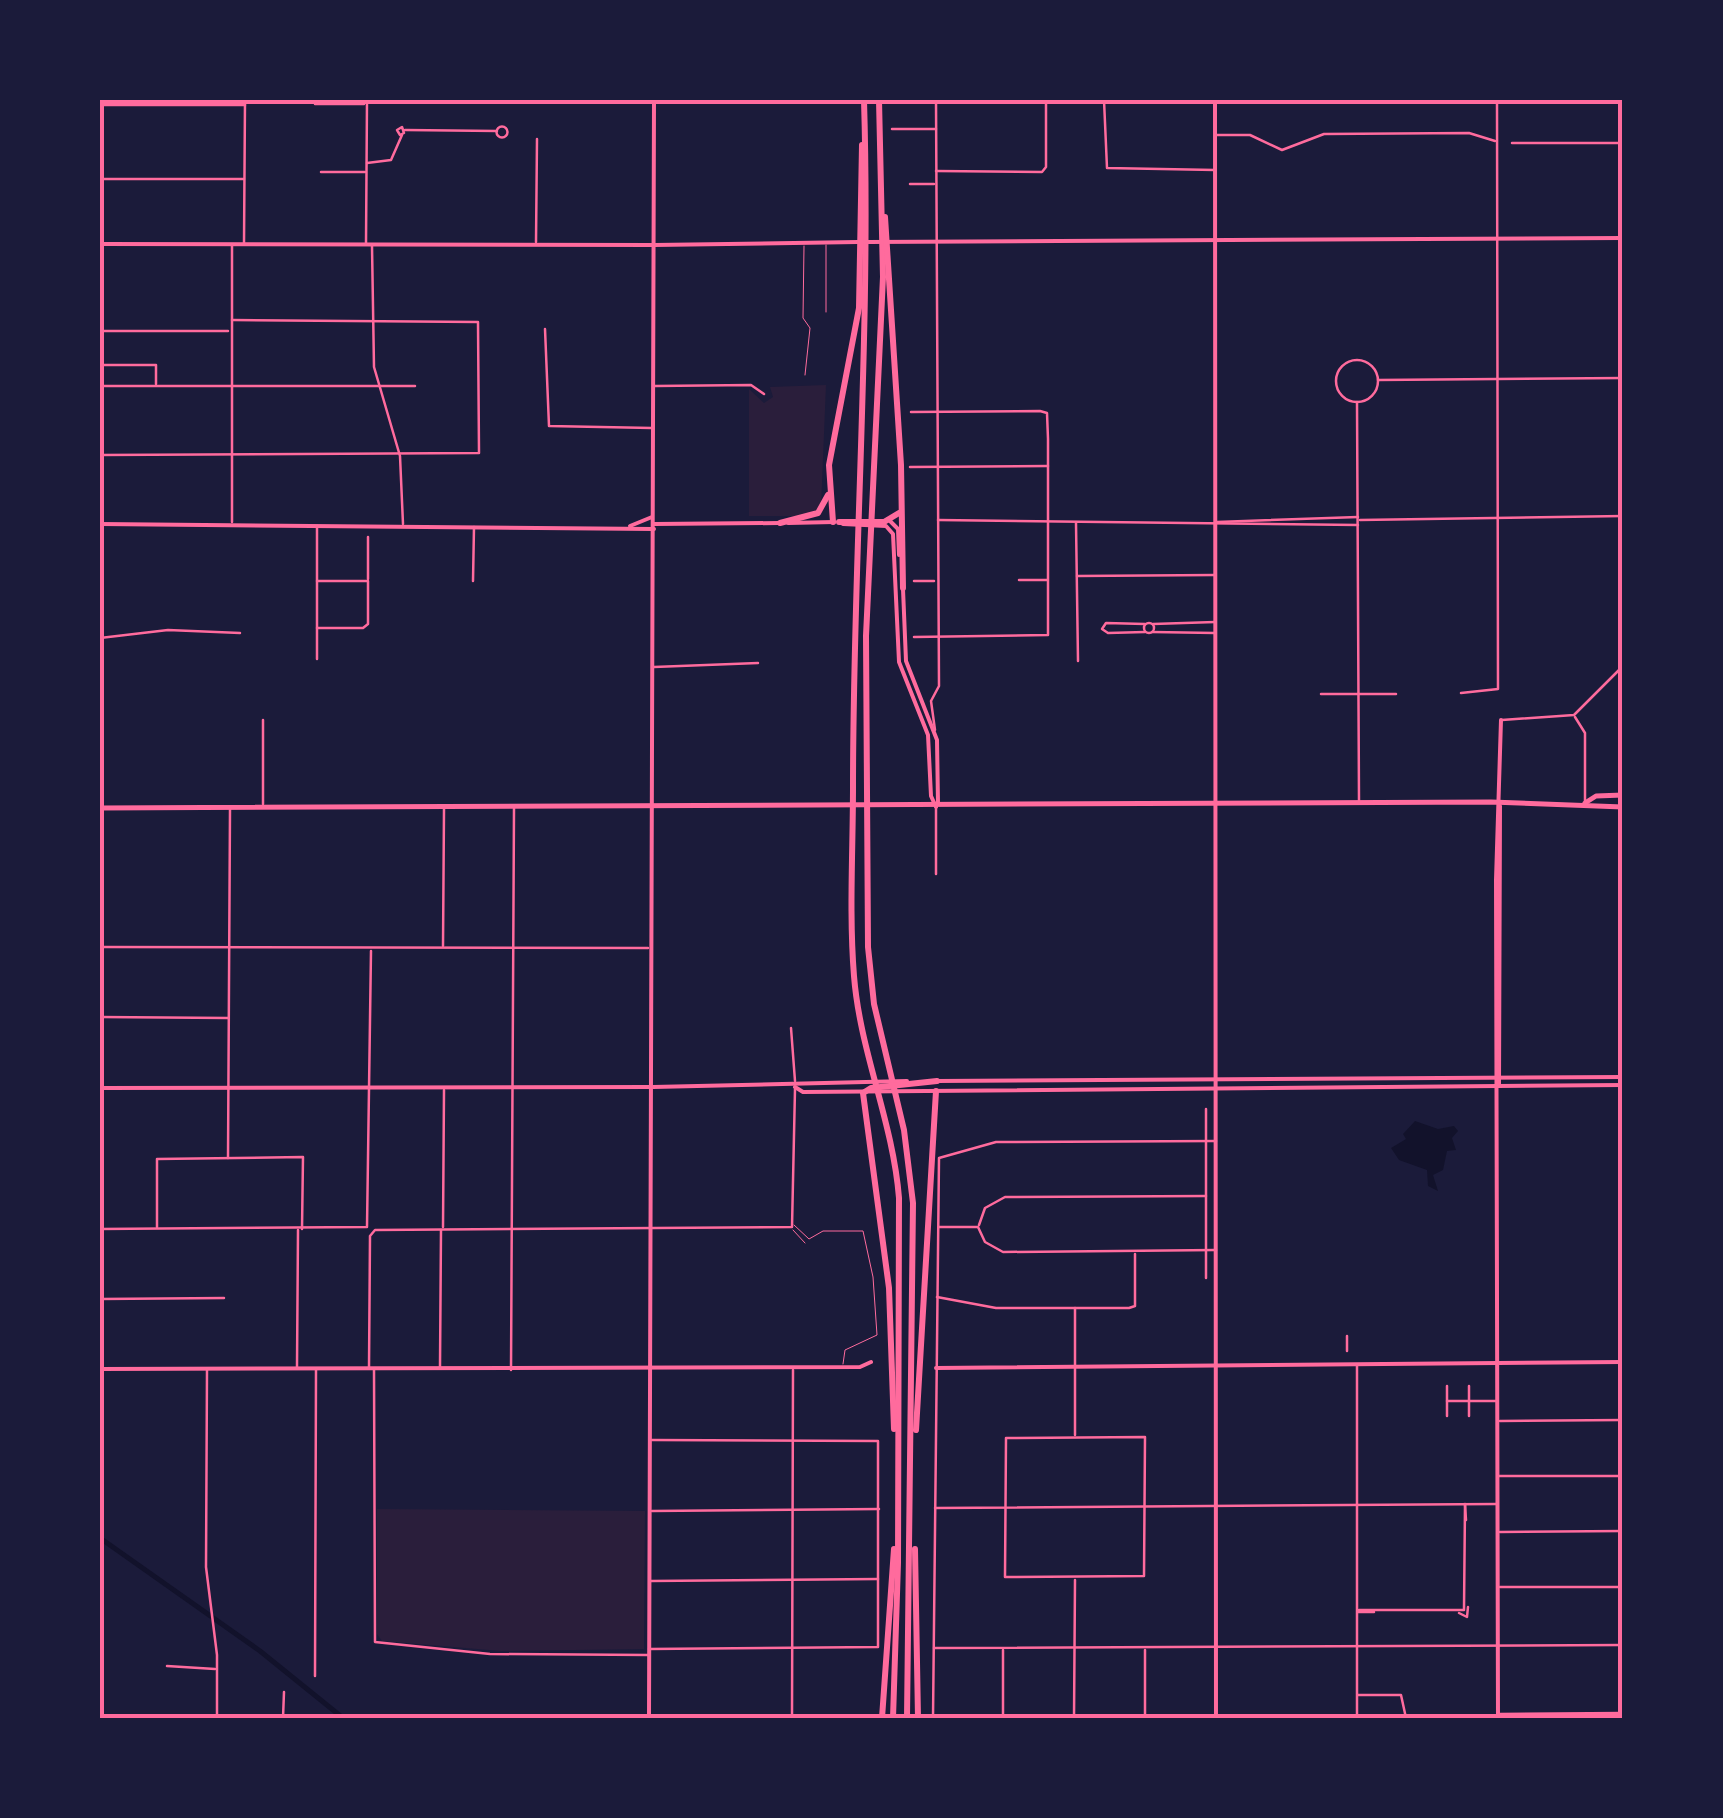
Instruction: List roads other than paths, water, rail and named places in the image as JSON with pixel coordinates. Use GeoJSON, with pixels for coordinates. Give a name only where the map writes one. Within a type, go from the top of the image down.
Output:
{"type":"FeatureCollection","features":[{"type":"Feature","properties":{"kind":"highway"},"geometry":{"type":"LineString","coordinates":[[864,100],[868,277],[854,570],[854,958],[860,1017],[897,1182],[893,1718]]}},
{"type":"Feature","properties":{"kind":"highway"},"geometry":{"type":"LineString","coordinates":[[879,100],[882,338],[866,636],[868,947],[874,1004],[904,1130],[914,1203],[907,1718]]}},
{"type":"Feature","properties":{"kind":"highway"},"geometry":{"type":"LineString","coordinates":[[780,523],[818,513],[828,494],[834,438],[858,323],[860,154],[865,134]]}},
{"type":"Feature","properties":{"kind":"highway"},"geometry":{"type":"LineString","coordinates":[[882,211],[888,223],[902,588]]}},
{"type":"Feature","properties":{"kind":"highway"},"geometry":{"type":"LineString","coordinates":[[828,494],[836,522],[891,520],[901,507]]}},
{"type":"Feature","properties":{"kind":"highway"},"geometry":{"type":"LineString","coordinates":[[897,1460],[889,1288],[865,1089],[937,1082]]}},
{"type":"Feature","properties":{"kind":"highway"},"geometry":{"type":"LineString","coordinates":[[913,1461],[936,1091]]}},
{"type":"Feature","properties":{"kind":"highway"},"geometry":{"type":"LineString","coordinates":[[882,1718],[897,1523]]}},
{"type":"Feature","properties":{"kind":"highway"},"geometry":{"type":"LineString","coordinates":[[912,1524],[918,1718]]}},
{"type":"Feature","properties":{"kind":"main road"},"geometry":{"type":"LineString","coordinates":[[1585,803],[1596,796],[1623,795]]}},
{"type":"Feature","properties":{"kind":"main road"},"geometry":{"type":"LineString","coordinates":[[100,808],[936,808],[1498,802],[1623,806]]}},
{"type":"Feature","properties":{"kind":"street"},"geometry":{"type":"LineString","coordinates":[[649,1718],[654,100]]}},
{"type":"Feature","properties":{"kind":"street"},"geometry":{"type":"LineString","coordinates":[[936,874],[936,733],[931,701],[939,682],[936,100],[987,100]]}},
{"type":"Feature","properties":{"kind":"street"},"geometry":{"type":"LineString","coordinates":[[936,172],[1042,172],[1046,166],[1046,100]]}},
{"type":"Feature","properties":{"kind":"street"},"geometry":{"type":"LineString","coordinates":[[1104,100],[1107,168],[1216,170]]}},
{"type":"Feature","properties":{"kind":"street"},"geometry":{"type":"LineString","coordinates":[[1215,100],[1216,1718]]}},
{"type":"Feature","properties":{"kind":"street"},"geometry":{"type":"LineString","coordinates":[[1461,693],[1498,692],[1496,100]]}},
{"type":"Feature","properties":{"kind":"street"},"geometry":{"type":"LineString","coordinates":[[100,105],[245,102],[244,244]]}},
{"type":"Feature","properties":{"kind":"street"},"geometry":{"type":"LineString","coordinates":[[315,104],[367,102],[372,320],[379,386],[400,456],[403,526]]}},
{"type":"Feature","properties":{"kind":"street"},"geometry":{"type":"LineString","coordinates":[[892,129],[936,129]]}},
{"type":"Feature","properties":{"kind":"street"},"geometry":{"type":"LineString","coordinates":[[366,163],[391,160],[404,133],[496,131]]}},
{"type":"Feature","properties":{"kind":"street"},"geometry":{"type":"LineString","coordinates":[[1216,135],[1250,135],[1282,150],[1330,134],[1469,133],[1496,142]]}},
{"type":"Feature","properties":{"kind":"street"},"geometry":{"type":"LineString","coordinates":[[536,139],[536,243]]}},
{"type":"Feature","properties":{"kind":"street"},"geometry":{"type":"LineString","coordinates":[[1512,143],[1623,143]]}},
{"type":"Feature","properties":{"kind":"street"},"geometry":{"type":"LineString","coordinates":[[322,172],[366,172]]}},
{"type":"Feature","properties":{"kind":"street"},"geometry":{"type":"LineString","coordinates":[[100,179],[244,180]]}},
{"type":"Feature","properties":{"kind":"street"},"geometry":{"type":"LineString","coordinates":[[910,184],[936,184]]}},
{"type":"Feature","properties":{"kind":"street"},"geometry":{"type":"LineString","coordinates":[[100,244],[654,245],[1623,238]]}},
{"type":"Feature","properties":{"kind":"street"},"geometry":{"type":"LineString","coordinates":[[232,244],[232,524]]}},
{"type":"Feature","properties":{"kind":"street"},"geometry":{"type":"LineString","coordinates":[[100,455],[479,453],[478,322],[232,320]]}},
{"type":"Feature","properties":{"kind":"street"},"geometry":{"type":"LineString","coordinates":[[545,329],[549,426],[654,428]]}},
{"type":"Feature","properties":{"kind":"street"},"geometry":{"type":"LineString","coordinates":[[100,331],[232,330]]}},
{"type":"Feature","properties":{"kind":"street"},"geometry":{"type":"LineString","coordinates":[[1362,360],[1374,368],[1378,380],[1374,393],[1357,402],[1339,392],[1336,378],[1342,366],[1362,360]]}},
{"type":"Feature","properties":{"kind":"street"},"geometry":{"type":"LineString","coordinates":[[100,365],[156,366],[156,386]]}},
{"type":"Feature","properties":{"kind":"street"},"geometry":{"type":"LineString","coordinates":[[1378,380],[1623,378]]}},
{"type":"Feature","properties":{"kind":"street"},"geometry":{"type":"LineString","coordinates":[[653,386],[751,385],[764,394]]}},
{"type":"Feature","properties":{"kind":"street"},"geometry":{"type":"LineString","coordinates":[[100,386],[415,386]]}},
{"type":"Feature","properties":{"kind":"street"},"geometry":{"type":"LineString","coordinates":[[1357,402],[1359,803]]}},
{"type":"Feature","properties":{"kind":"street"},"geometry":{"type":"LineString","coordinates":[[911,412],[1047,413],[1048,466],[1048,635],[914,637]]}},
{"type":"Feature","properties":{"kind":"street"},"geometry":{"type":"LineString","coordinates":[[910,467],[1048,466]]}},
{"type":"Feature","properties":{"kind":"street"},"geometry":{"type":"LineString","coordinates":[[630,526],[654,516]]}},
{"type":"Feature","properties":{"kind":"street"},"geometry":{"type":"LineString","coordinates":[[936,520],[1216,523],[1623,516]]}},
{"type":"Feature","properties":{"kind":"street"},"geometry":{"type":"LineString","coordinates":[[1216,523],[1221,518],[1358,521]]}},
{"type":"Feature","properties":{"kind":"street"},"geometry":{"type":"LineString","coordinates":[[891,520],[899,533],[906,661],[936,733]]}},
{"type":"Feature","properties":{"kind":"street"},"geometry":{"type":"LineString","coordinates":[[100,524],[654,526],[836,522]]}},
{"type":"Feature","properties":{"kind":"street"},"geometry":{"type":"LineString","coordinates":[[880,522],[890,528],[894,538],[899,662],[928,735],[931,796],[936,808]]}},
{"type":"Feature","properties":{"kind":"street"},"geometry":{"type":"LineString","coordinates":[[1076,522],[1078,661]]}},
{"type":"Feature","properties":{"kind":"street"},"geometry":{"type":"LineString","coordinates":[[317,524],[317,659]]}},
{"type":"Feature","properties":{"kind":"street"},"geometry":{"type":"LineString","coordinates":[[473,581],[474,526]]}},
{"type":"Feature","properties":{"kind":"street"},"geometry":{"type":"LineString","coordinates":[[317,628],[366,627],[368,537]]}},
{"type":"Feature","properties":{"kind":"street"},"geometry":{"type":"LineString","coordinates":[[1077,576],[1216,574]]}},
{"type":"Feature","properties":{"kind":"street"},"geometry":{"type":"LineString","coordinates":[[914,581],[936,580]]}},
{"type":"Feature","properties":{"kind":"street"},"geometry":{"type":"LineString","coordinates":[[1019,580],[1048,580]]}},
{"type":"Feature","properties":{"kind":"street"},"geometry":{"type":"LineString","coordinates":[[317,581],[368,581]]}},
{"type":"Feature","properties":{"kind":"street"},"geometry":{"type":"LineString","coordinates":[[1216,622],[1106,623],[1102,629],[1108,634],[1216,633]]}},
{"type":"Feature","properties":{"kind":"street"},"geometry":{"type":"LineString","coordinates":[[1144,624],[1145,632]]}},
{"type":"Feature","properties":{"kind":"street"},"geometry":{"type":"LineString","coordinates":[[1152,632],[1153,624]]}},
{"type":"Feature","properties":{"kind":"street"},"geometry":{"type":"LineString","coordinates":[[100,638],[168,630],[240,632]]}},
{"type":"Feature","properties":{"kind":"street"},"geometry":{"type":"LineString","coordinates":[[654,667],[758,663]]}},
{"type":"Feature","properties":{"kind":"street"},"geometry":{"type":"LineString","coordinates":[[1623,666],[1574,715],[1501,720],[1498,1716],[1623,1713]]}},
{"type":"Feature","properties":{"kind":"street"},"geometry":{"type":"LineString","coordinates":[[929,678],[936,672]]}},
{"type":"Feature","properties":{"kind":"street"},"geometry":{"type":"LineString","coordinates":[[1321,694],[1396,694]]}},
{"type":"Feature","properties":{"kind":"street"},"geometry":{"type":"LineString","coordinates":[[1574,715],[1585,733],[1585,803]]}},
{"type":"Feature","properties":{"kind":"street"},"geometry":{"type":"LineString","coordinates":[[263,808],[264,720]]}},
{"type":"Feature","properties":{"kind":"street"},"geometry":{"type":"LineString","coordinates":[[228,1158],[230,808]]}},
{"type":"Feature","properties":{"kind":"street"},"geometry":{"type":"LineString","coordinates":[[443,948],[444,808]]}},
{"type":"Feature","properties":{"kind":"street"},"geometry":{"type":"LineString","coordinates":[[511,1370],[514,808]]}},
{"type":"Feature","properties":{"kind":"street"},"geometry":{"type":"LineString","coordinates":[[100,948],[653,948]]}},
{"type":"Feature","properties":{"kind":"street"},"geometry":{"type":"LineString","coordinates":[[100,1228],[364,1228],[370,1221],[372,948]]}},
{"type":"Feature","properties":{"kind":"street"},"geometry":{"type":"LineString","coordinates":[[100,1018],[229,1018]]}},
{"type":"Feature","properties":{"kind":"street"},"geometry":{"type":"LineString","coordinates":[[651,1440],[878,1441],[878,1647],[490,1654],[375,1642],[370,1236],[375,1230],[442,1228],[792,1226],[792,1028]]}},
{"type":"Feature","properties":{"kind":"street"},"geometry":{"type":"LineString","coordinates":[[1217,1083],[1623,1077]]}},
{"type":"Feature","properties":{"kind":"street"},"geometry":{"type":"LineString","coordinates":[[1405,1078],[1405,1086]]}},
{"type":"Feature","properties":{"kind":"street"},"geometry":{"type":"LineString","coordinates":[[936,1091],[937,1082],[1623,1085]]}},
{"type":"Feature","properties":{"kind":"street"},"geometry":{"type":"LineString","coordinates":[[898,1087],[936,1091],[1084,1083]]}},
{"type":"Feature","properties":{"kind":"street"},"geometry":{"type":"LineString","coordinates":[[100,1088],[512,1088],[593,1092],[652,1087],[865,1089]]}},
{"type":"Feature","properties":{"kind":"street"},"geometry":{"type":"LineString","coordinates":[[440,1369],[444,1088]]}},
{"type":"Feature","properties":{"kind":"street"},"geometry":{"type":"LineString","coordinates":[[795,1088],[802,1092],[865,1089]]}},
{"type":"Feature","properties":{"kind":"street"},"geometry":{"type":"LineString","coordinates":[[1206,1109],[1206,1278]]}},
{"type":"Feature","properties":{"kind":"street"},"geometry":{"type":"LineString","coordinates":[[933,1718],[939,1158],[996,1142],[1217,1140]]}},
{"type":"Feature","properties":{"kind":"street"},"geometry":{"type":"LineString","coordinates":[[157,1229],[157,1159],[303,1157],[298,1369]]}},
{"type":"Feature","properties":{"kind":"street"},"geometry":{"type":"LineString","coordinates":[[1206,1196],[1005,1197],[985,1208],[978,1226],[985,1242],[1003,1252],[1216,1250]]}},
{"type":"Feature","properties":{"kind":"street"},"geometry":{"type":"LineString","coordinates":[[938,1227],[978,1226]]}},
{"type":"Feature","properties":{"kind":"street"},"geometry":{"type":"LineString","coordinates":[[937,1297],[996,1308],[1135,1306],[1135,1252]]}},
{"type":"Feature","properties":{"kind":"street"},"geometry":{"type":"LineString","coordinates":[[100,1298],[224,1298]]}},
{"type":"Feature","properties":{"kind":"street"},"geometry":{"type":"LineString","coordinates":[[1075,1308],[1075,1437]]}},
{"type":"Feature","properties":{"kind":"street"},"geometry":{"type":"LineString","coordinates":[[1347,1336],[1347,1351]]}},
{"type":"Feature","properties":{"kind":"street"},"geometry":{"type":"LineString","coordinates":[[1547,1352],[1547,1362]]}},
{"type":"Feature","properties":{"kind":"street"},"geometry":{"type":"LineString","coordinates":[[100,1369],[652,1370],[843,1368],[871,1362]]}},
{"type":"Feature","properties":{"kind":"street"},"geometry":{"type":"LineString","coordinates":[[936,1368],[1623,1362]]}},
{"type":"Feature","properties":{"kind":"street"},"geometry":{"type":"LineString","coordinates":[[1357,1718],[1358,1364]]}},
{"type":"Feature","properties":{"kind":"street"},"geometry":{"type":"LineString","coordinates":[[792,1718],[793,1368]]}},
{"type":"Feature","properties":{"kind":"street"},"geometry":{"type":"LineString","coordinates":[[206,1369],[206,1567],[217,1670],[217,1718]]}},
{"type":"Feature","properties":{"kind":"street"},"geometry":{"type":"LineString","coordinates":[[315,1676],[316,1369]]}},
{"type":"Feature","properties":{"kind":"street"},"geometry":{"type":"LineString","coordinates":[[1447,1386],[1447,1416]]}},
{"type":"Feature","properties":{"kind":"street"},"geometry":{"type":"LineString","coordinates":[[1469,1386],[1469,1416]]}},
{"type":"Feature","properties":{"kind":"street"},"geometry":{"type":"LineString","coordinates":[[1447,1401],[1498,1402]]}},
{"type":"Feature","properties":{"kind":"street"},"geometry":{"type":"LineString","coordinates":[[1498,1421],[1623,1420]]}},
{"type":"Feature","properties":{"kind":"street"},"geometry":{"type":"LineString","coordinates":[[1075,1437],[1145,1437],[1144,1576],[1005,1577],[1006,1438],[1075,1437]]}},
{"type":"Feature","properties":{"kind":"street"},"geometry":{"type":"LineString","coordinates":[[1498,1476],[1623,1476]]}},
{"type":"Feature","properties":{"kind":"street"},"geometry":{"type":"LineString","coordinates":[[1357,1611],[1458,1612],[1466,1606],[1465,1504]]}},
{"type":"Feature","properties":{"kind":"street"},"geometry":{"type":"LineString","coordinates":[[934,1508],[1498,1504]]}},
{"type":"Feature","properties":{"kind":"street"},"geometry":{"type":"LineString","coordinates":[[650,1511],[879,1508]]}},
{"type":"Feature","properties":{"kind":"street"},"geometry":{"type":"LineString","coordinates":[[1498,1532],[1623,1531]]}},
{"type":"Feature","properties":{"kind":"street"},"geometry":{"type":"LineString","coordinates":[[1074,1718],[1075,1577]]}},
{"type":"Feature","properties":{"kind":"street"},"geometry":{"type":"LineString","coordinates":[[650,1581],[878,1579]]}},
{"type":"Feature","properties":{"kind":"street"},"geometry":{"type":"LineString","coordinates":[[1498,1587],[1623,1586]]}},
{"type":"Feature","properties":{"kind":"street"},"geometry":{"type":"LineString","coordinates":[[933,1648],[1623,1645]]}},
{"type":"Feature","properties":{"kind":"street"},"geometry":{"type":"LineString","coordinates":[[1145,1647],[1145,1718]]}},
{"type":"Feature","properties":{"kind":"street"},"geometry":{"type":"LineString","coordinates":[[1004,1648],[1004,1718]]}},
{"type":"Feature","properties":{"kind":"street"},"geometry":{"type":"LineString","coordinates":[[167,1666],[217,1670]]}},
{"type":"Feature","properties":{"kind":"street"},"geometry":{"type":"LineString","coordinates":[[283,1718],[284,1692]]}},
{"type":"Feature","properties":{"kind":"street"},"geometry":{"type":"LineString","coordinates":[[1357,1696],[1401,1696],[1406,1718]]}},
{"type":"Feature","properties":{"kind":"lane"},"geometry":{"type":"LineString","coordinates":[[804,242],[803,318],[810,328],[805,375]]}},
{"type":"Feature","properties":{"kind":"lane"},"geometry":{"type":"LineString","coordinates":[[826,242],[826,312]]}},
{"type":"Feature","properties":{"kind":"lane"},"geometry":{"type":"LineString","coordinates":[[792,1226],[809,1239],[823,1231],[863,1231],[873,1277],[877,1335],[845,1350],[843,1368]]}},
{"type":"Feature","properties":{"kind":"lane"},"geometry":{"type":"LineString","coordinates":[[792,1226],[806,1243]]}},
{"type":"Feature","properties":{"kind":"waterway"},"geometry":{"type":"LineString","coordinates":[[100,1538],[260,1651],[343,1718]]}}]}
